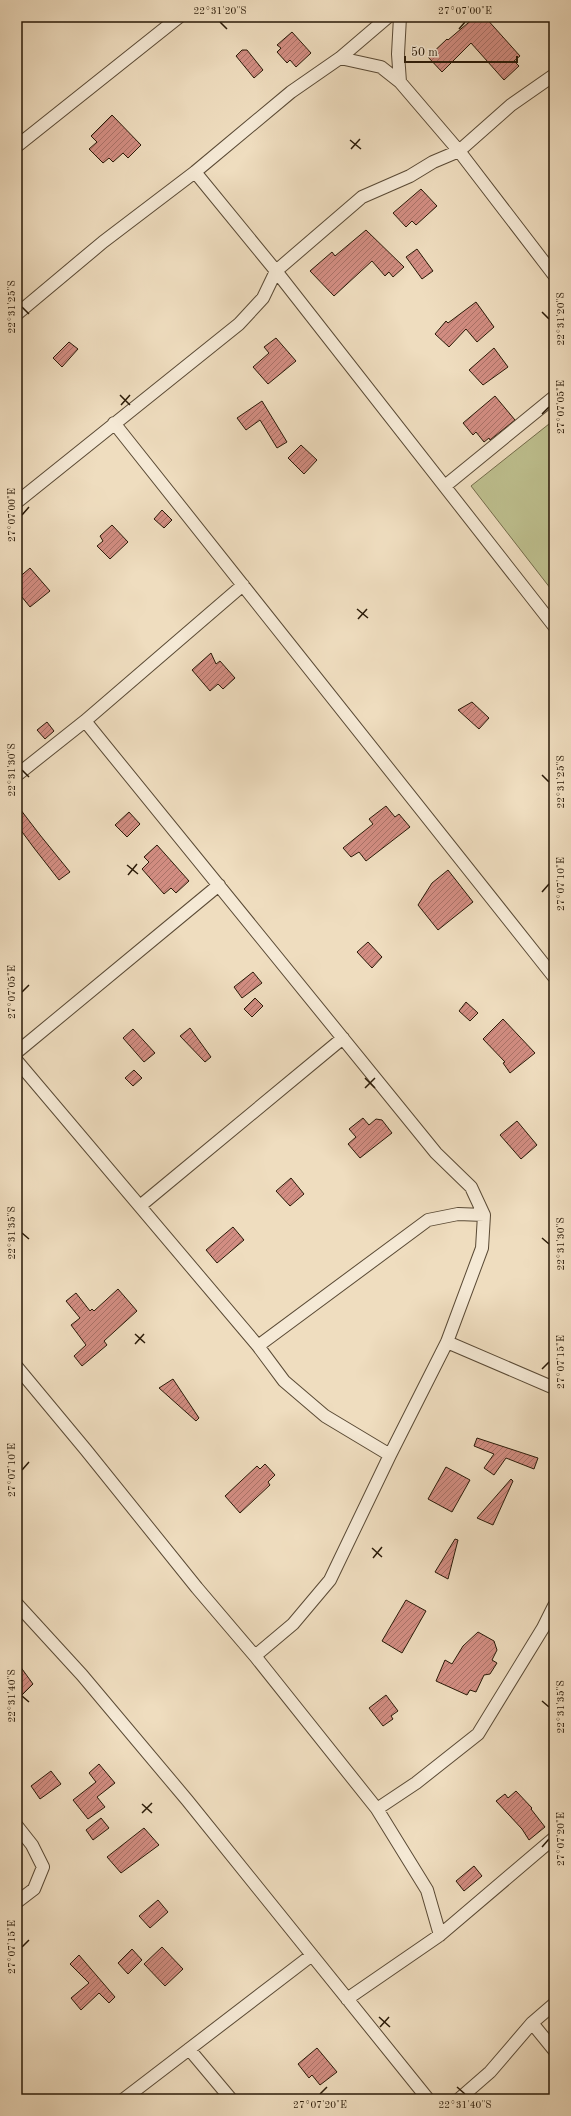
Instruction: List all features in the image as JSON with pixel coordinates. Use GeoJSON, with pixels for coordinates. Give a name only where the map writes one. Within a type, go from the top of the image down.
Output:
{"type":"FeatureCollection","features":[{"type":"Feature","properties":{"kind":"street"},"geometry":{"type":"LineString","coordinates":[[17,146],[179,17]]}},
{"type":"Feature","properties":{"kind":"street"},"geometry":{"type":"LineString","coordinates":[[17,314],[103,242],[195,172],[291,92],[340,58],[388,17]]}},
{"type":"Feature","properties":{"kind":"street"},"geometry":{"type":"LineString","coordinates":[[400,17],[398,54],[400,82]]}},
{"type":"Feature","properties":{"kind":"street"},"geometry":{"type":"LineString","coordinates":[[340,58],[381,67],[400,82],[459,151],[554,275]]}},
{"type":"Feature","properties":{"kind":"street"},"geometry":{"type":"LineString","coordinates":[[17,502],[239,324],[263,298],[276,271],[362,197],[410,176],[433,162],[459,151],[511,105],[554,75]]}},
{"type":"Feature","properties":{"kind":"street"},"geometry":{"type":"LineString","coordinates":[[195,172],[276,271],[554,626]]}},
{"type":"Feature","properties":{"kind":"street"},"geometry":{"type":"LineString","coordinates":[[444,486],[554,397]]}},
{"type":"Feature","properties":{"kind":"street"},"geometry":{"type":"LineString","coordinates":[[114,423],[554,977]]}},
{"type":"Feature","properties":{"kind":"street"},"geometry":{"type":"LineString","coordinates":[[17,775],[85,721],[243,585]]}},
{"type":"Feature","properties":{"kind":"street"},"geometry":{"type":"LineString","coordinates":[[85,721],[436,1153],[471,1187],[484,1215],[482,1248],[447,1342],[390,1455],[330,1580],[293,1624],[255,1656]]}},
{"type":"Feature","properties":{"kind":"street"},"geometry":{"type":"LineString","coordinates":[[17,1052],[219,885]]}},
{"type":"Feature","properties":{"kind":"street"},"geometry":{"type":"LineString","coordinates":[[140,1206],[343,1038]]}},
{"type":"Feature","properties":{"kind":"street"},"geometry":{"type":"LineString","coordinates":[[17,1061],[258,1346],[284,1381],[325,1416],[390,1455]]}},
{"type":"Feature","properties":{"kind":"street"},"geometry":{"type":"LineString","coordinates":[[258,1346],[428,1220],[458,1214],[484,1215]]}},
{"type":"Feature","properties":{"kind":"street"},"geometry":{"type":"LineString","coordinates":[[447,1342],[554,1388]]}},
{"type":"Feature","properties":{"kind":"street"},"geometry":{"type":"LineString","coordinates":[[17,1367],[197,1588],[255,1656],[377,1809],[427,1890],[440,1935]]}},
{"type":"Feature","properties":{"kind":"street"},"geometry":{"type":"LineString","coordinates":[[17,1604],[22,1618],[92,1687],[428,2099]]}},
{"type":"Feature","properties":{"kind":"street"},"geometry":{"type":"LineString","coordinates":[[377,1809],[416,1784],[478,1734],[543,1628],[554,1606]]}},
{"type":"Feature","properties":{"kind":"street"},"geometry":{"type":"LineString","coordinates":[[17,1826],[32,1845],[43,1866],[34,1889],[17,1902]]}},
{"type":"Feature","properties":{"kind":"street"},"geometry":{"type":"LineString","coordinates":[[347,1998],[440,1935],[554,1838]]}},
{"type":"Feature","properties":{"kind":"street"},"geometry":{"type":"LineString","coordinates":[[124,2099],[312,1955]]}},
{"type":"Feature","properties":{"kind":"street"},"geometry":{"type":"LineString","coordinates":[[459,2099],[490,2072],[532,2023],[554,2004]]}},
{"type":"Feature","properties":{"kind":"street"},"geometry":{"type":"LineString","coordinates":[[532,2023],[554,2050]]}},
{"type":"Feature","properties":{"kind":"street"},"geometry":{"type":"LineString","coordinates":[[189,2049],[232,2099]]}},
{"type":"Feature","properties":{"kind":"green space"},"geometry":{"type":"Polygon","coordinates":[[[554,420],[554,593],[471,486],[554,420]]]}},
{"type":"Feature","properties":{"kind":"building"},"geometry":{"type":"Polygon","coordinates":[[[475,17],[485,17],[520,56],[514,61],[519,66],[504,80],[471,43],[442,72],[428,57],[447,39],[448,40],[475,17]]]}},
{"type":"Feature","properties":{"kind":"building"},"geometry":{"type":"Polygon","coordinates":[[[292,32],[311,53],[296,67],[290,60],[287,63],[277,52],[281,48],[277,45],[292,32]]]}},
{"type":"Feature","properties":{"kind":"building"},"geometry":{"type":"Polygon","coordinates":[[[242,50],[247,50],[263,70],[254,78],[236,56],[242,50]]]}},
{"type":"Feature","properties":{"kind":"building"},"geometry":{"type":"Polygon","coordinates":[[[112,115],[141,145],[128,158],[123,153],[113,162],[109,158],[103,163],[89,149],[97,142],[91,136],[112,115]]]}},
{"type":"Feature","properties":{"kind":"building"},"geometry":{"type":"Polygon","coordinates":[[[421,189],[437,206],[416,225],[412,221],[406,227],[393,213],[421,189]]]}},
{"type":"Feature","properties":{"kind":"building"},"geometry":{"type":"Polygon","coordinates":[[[366,230],[404,267],[393,277],[389,272],[385,276],[372,261],[334,296],[310,271],[332,252],[335,256],[366,230]]]}},
{"type":"Feature","properties":{"kind":"building"},"geometry":{"type":"Polygon","coordinates":[[[417,249],[433,271],[422,279],[406,257],[417,249]]]}},
{"type":"Feature","properties":{"kind":"building"},"geometry":{"type":"Polygon","coordinates":[[[476,302],[494,327],[477,342],[466,329],[449,347],[435,334],[446,321],[448,323],[476,302]]]}},
{"type":"Feature","properties":{"kind":"building"},"geometry":{"type":"Polygon","coordinates":[[[276,338],[296,361],[268,384],[253,367],[269,353],[264,347],[276,338]]]}},
{"type":"Feature","properties":{"kind":"building"},"geometry":{"type":"Polygon","coordinates":[[[69,342],[78,349],[62,367],[53,358],[69,342]]]}},
{"type":"Feature","properties":{"kind":"building"},"geometry":{"type":"Polygon","coordinates":[[[494,348],[508,367],[483,385],[469,370],[494,348]]]}},
{"type":"Feature","properties":{"kind":"building"},"geometry":{"type":"Polygon","coordinates":[[[495,396],[515,420],[490,440],[489,438],[484,442],[476,432],[473,435],[463,423],[495,396]]]}},
{"type":"Feature","properties":{"kind":"building"},"geometry":{"type":"Polygon","coordinates":[[[262,401],[287,442],[277,448],[260,420],[246,430],[237,418],[262,401]]]}},
{"type":"Feature","properties":{"kind":"building"},"geometry":{"type":"Polygon","coordinates":[[[301,445],[317,460],[304,474],[288,458],[301,445]]]}},
{"type":"Feature","properties":{"kind":"building"},"geometry":{"type":"Polygon","coordinates":[[[162,510],[172,520],[164,528],[154,519],[162,510]]]}},
{"type":"Feature","properties":{"kind":"building"},"geometry":{"type":"Polygon","coordinates":[[[112,525],[128,542],[110,559],[97,546],[103,541],[100,536],[112,525]]]}},
{"type":"Feature","properties":{"kind":"building"},"geometry":{"type":"Polygon","coordinates":[[[30,568],[50,591],[30,607],[17,591],[17,579],[30,568]]]}},
{"type":"Feature","properties":{"kind":"building"},"geometry":{"type":"Polygon","coordinates":[[[211,653],[216,664],[220,661],[235,678],[223,689],[218,684],[210,691],[192,670],[211,653]]]}},
{"type":"Feature","properties":{"kind":"building"},"geometry":{"type":"Polygon","coordinates":[[[472,702],[489,718],[479,729],[458,710],[472,702]]]}},
{"type":"Feature","properties":{"kind":"building"},"geometry":{"type":"Polygon","coordinates":[[[47,722],[54,731],[45,739],[37,730],[47,722]]]}},
{"type":"Feature","properties":{"kind":"building"},"geometry":{"type":"Polygon","coordinates":[[[17,805],[70,872],[59,880],[17,825],[17,805]]]}},
{"type":"Feature","properties":{"kind":"building"},"geometry":{"type":"Polygon","coordinates":[[[386,806],[395,817],[399,814],[410,827],[366,861],[359,852],[351,857],[343,848],[373,824],[369,819],[386,806]]]}},
{"type":"Feature","properties":{"kind":"building"},"geometry":{"type":"Polygon","coordinates":[[[129,812],[140,824],[127,837],[115,825],[129,812]]]}},
{"type":"Feature","properties":{"kind":"building"},"geometry":{"type":"Polygon","coordinates":[[[157,845],[189,881],[176,893],[171,888],[164,894],[142,869],[149,862],[144,857],[157,845]]]}},
{"type":"Feature","properties":{"kind":"building"},"geometry":{"type":"Polygon","coordinates":[[[448,870],[473,902],[438,930],[418,905],[432,883],[448,870]]]}},
{"type":"Feature","properties":{"kind":"building"},"geometry":{"type":"Polygon","coordinates":[[[368,942],[382,957],[372,968],[357,952],[368,942]]]}},
{"type":"Feature","properties":{"kind":"building"},"geometry":{"type":"Polygon","coordinates":[[[253,972],[262,983],[242,998],[234,987],[253,972]]]}},
{"type":"Feature","properties":{"kind":"building"},"geometry":{"type":"Polygon","coordinates":[[[255,998],[263,1006],[252,1017],[244,1009],[255,998]]]}},
{"type":"Feature","properties":{"kind":"building"},"geometry":{"type":"Polygon","coordinates":[[[466,1002],[478,1013],[470,1021],[459,1011],[466,1002]]]}},
{"type":"Feature","properties":{"kind":"building"},"geometry":{"type":"Polygon","coordinates":[[[503,1019],[535,1053],[510,1073],[503,1063],[505,1062],[483,1039],[503,1019]]]}},
{"type":"Feature","properties":{"kind":"building"},"geometry":{"type":"Polygon","coordinates":[[[190,1028],[211,1057],[205,1062],[180,1036],[190,1028]]]}},
{"type":"Feature","properties":{"kind":"building"},"geometry":{"type":"Polygon","coordinates":[[[133,1029],[155,1053],[144,1062],[123,1038],[133,1029]]]}},
{"type":"Feature","properties":{"kind":"building"},"geometry":{"type":"Polygon","coordinates":[[[134,1070],[142,1078],[133,1086],[125,1078],[134,1070]]]}},
{"type":"Feature","properties":{"kind":"building"},"geometry":{"type":"Polygon","coordinates":[[[363,1118],[369,1125],[376,1119],[382,1120],[392,1133],[360,1158],[348,1144],[356,1137],[349,1129],[363,1118]]]}},
{"type":"Feature","properties":{"kind":"building"},"geometry":{"type":"Polygon","coordinates":[[[517,1121],[537,1145],[521,1159],[500,1135],[517,1121]]]}},
{"type":"Feature","properties":{"kind":"building"},"geometry":{"type":"Polygon","coordinates":[[[291,1178],[304,1194],[290,1206],[276,1191],[291,1178]]]}},
{"type":"Feature","properties":{"kind":"building"},"geometry":{"type":"Polygon","coordinates":[[[233,1227],[244,1240],[217,1263],[206,1250],[233,1227]]]}},
{"type":"Feature","properties":{"kind":"building"},"geometry":{"type":"Polygon","coordinates":[[[118,1289],[137,1311],[104,1341],[107,1345],[82,1366],[74,1356],[86,1345],[71,1325],[80,1318],[66,1301],[76,1293],[90,1311],[92,1309],[94,1311],[118,1289]]]}},
{"type":"Feature","properties":{"kind":"building"},"geometry":{"type":"Polygon","coordinates":[[[173,1379],[199,1418],[196,1421],[159,1388],[173,1379]]]}},
{"type":"Feature","properties":{"kind":"building"},"geometry":{"type":"Polygon","coordinates":[[[477,1438],[538,1458],[534,1469],[506,1458],[494,1475],[484,1468],[494,1454],[474,1446],[477,1438]]]}},
{"type":"Feature","properties":{"kind":"building"},"geometry":{"type":"Polygon","coordinates":[[[265,1464],[275,1475],[268,1482],[270,1485],[240,1513],[225,1496],[257,1466],[260,1469],[265,1464]]]}},
{"type":"Feature","properties":{"kind":"building"},"geometry":{"type":"Polygon","coordinates":[[[446,1467],[470,1480],[452,1512],[428,1499],[446,1467]]]}},
{"type":"Feature","properties":{"kind":"building"},"geometry":{"type":"Polygon","coordinates":[[[511,1479],[513,1481],[493,1525],[477,1518],[511,1479]]]}},
{"type":"Feature","properties":{"kind":"building"},"geometry":{"type":"Polygon","coordinates":[[[455,1539],[458,1540],[448,1579],[435,1572],[455,1539]]]}},
{"type":"Feature","properties":{"kind":"building"},"geometry":{"type":"Polygon","coordinates":[[[406,1600],[426,1611],[402,1653],[382,1641],[406,1600]]]}},
{"type":"Feature","properties":{"kind":"building"},"geometry":{"type":"Polygon","coordinates":[[[478,1632],[494,1641],[497,1650],[492,1660],[497,1663],[490,1674],[484,1675],[476,1692],[470,1690],[467,1695],[436,1681],[445,1660],[452,1664],[463,1646],[478,1632]]]}},
{"type":"Feature","properties":{"kind":"building"},"geometry":{"type":"Polygon","coordinates":[[[17,1662],[33,1684],[17,1700],[17,1662]]]}},
{"type":"Feature","properties":{"kind":"building"},"geometry":{"type":"Polygon","coordinates":[[[386,1695],[398,1711],[391,1716],[393,1719],[383,1726],[369,1708],[386,1695]]]}},
{"type":"Feature","properties":{"kind":"building"},"geometry":{"type":"Polygon","coordinates":[[[99,1764],[115,1783],[97,1797],[105,1807],[88,1819],[73,1800],[96,1782],[89,1773],[99,1764]]]}},
{"type":"Feature","properties":{"kind":"building"},"geometry":{"type":"Polygon","coordinates":[[[51,1771],[61,1784],[40,1799],[31,1786],[51,1771]]]}},
{"type":"Feature","properties":{"kind":"building"},"geometry":{"type":"Polygon","coordinates":[[[516,1791],[532,1808],[531,1809],[545,1827],[529,1840],[522,1829],[496,1801],[505,1794],[508,1798],[516,1791]]]}},
{"type":"Feature","properties":{"kind":"building"},"geometry":{"type":"Polygon","coordinates":[[[101,1818],[109,1828],[93,1840],[86,1830],[101,1818]]]}},
{"type":"Feature","properties":{"kind":"building"},"geometry":{"type":"Polygon","coordinates":[[[144,1828],[159,1845],[121,1873],[107,1857],[144,1828]]]}},
{"type":"Feature","properties":{"kind":"building"},"geometry":{"type":"Polygon","coordinates":[[[474,1866],[482,1876],[464,1891],[456,1881],[474,1866]]]}},
{"type":"Feature","properties":{"kind":"building"},"geometry":{"type":"Polygon","coordinates":[[[158,1900],[168,1912],[150,1928],[139,1916],[158,1900]]]}},
{"type":"Feature","properties":{"kind":"building"},"geometry":{"type":"Polygon","coordinates":[[[162,1947],[183,1969],[165,1986],[144,1964],[162,1947]]]}},
{"type":"Feature","properties":{"kind":"building"},"geometry":{"type":"Polygon","coordinates":[[[132,1949],[142,1960],[128,1974],[118,1963],[132,1949]]]}},
{"type":"Feature","properties":{"kind":"building"},"geometry":{"type":"Polygon","coordinates":[[[79,1955],[115,1997],[109,2003],[99,1993],[81,2010],[71,1998],[89,1983],[70,1964],[79,1955]]]}},
{"type":"Feature","properties":{"kind":"building"},"geometry":{"type":"Polygon","coordinates":[[[317,2048],[337,2072],[320,2085],[312,2075],[309,2078],[298,2064],[317,2048]]]}}]}
